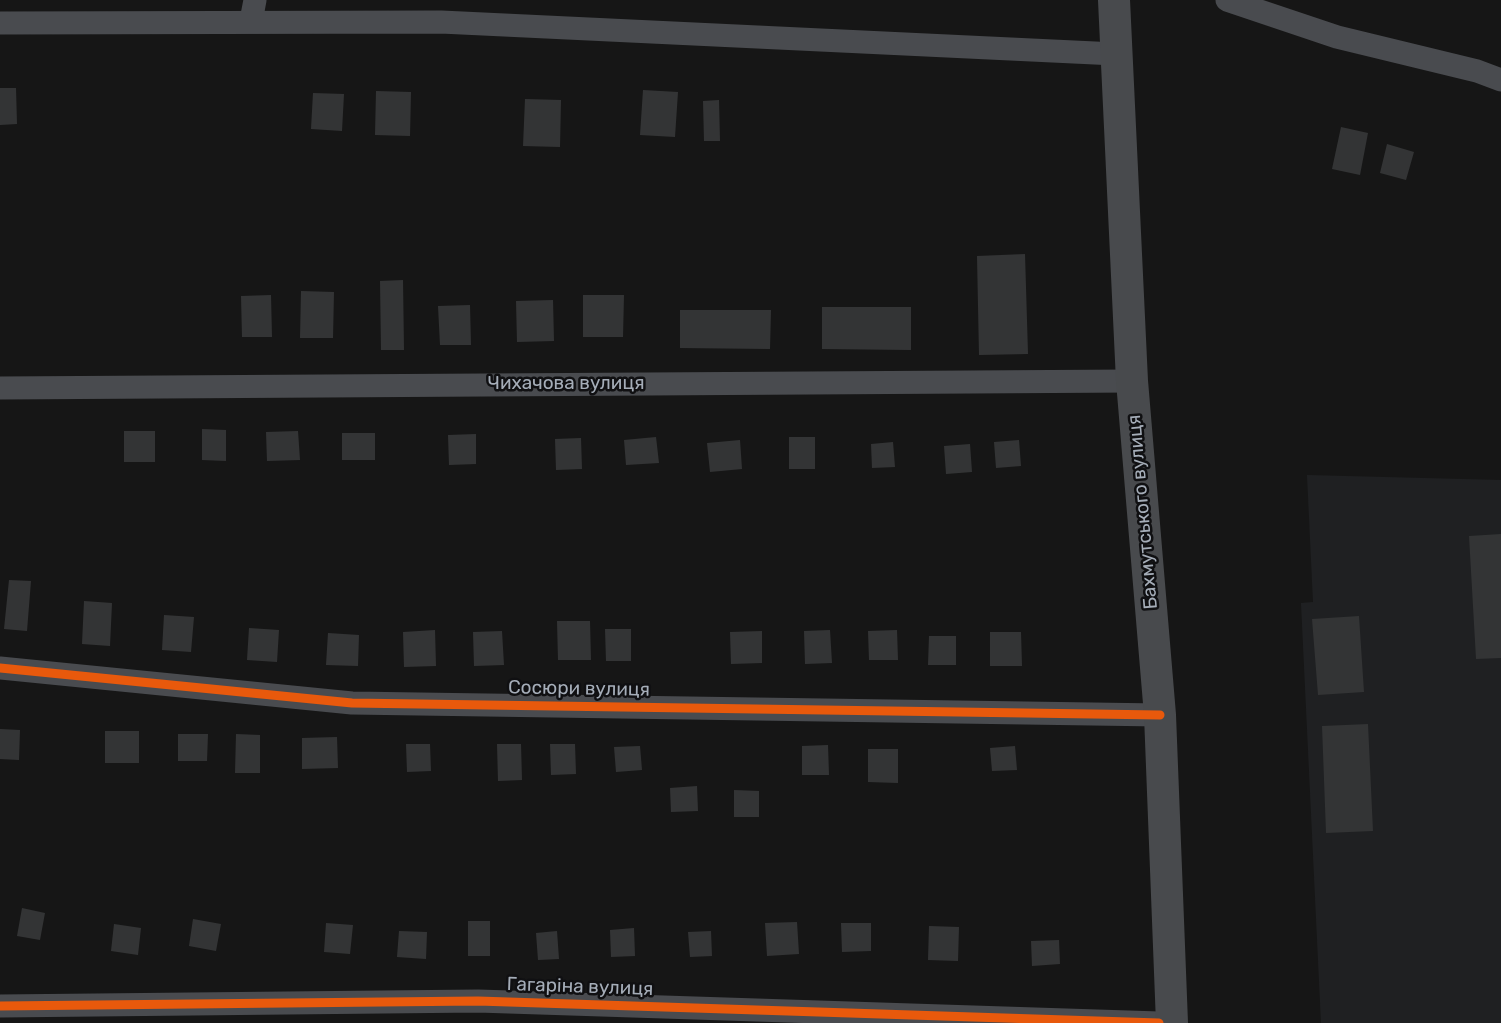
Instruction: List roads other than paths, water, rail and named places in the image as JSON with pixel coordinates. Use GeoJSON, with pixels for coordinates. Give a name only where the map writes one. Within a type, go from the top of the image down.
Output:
{"type":"FeatureCollection","features":[{"type":"Feature","properties":{"kind":"main road","name":"Бахмутського вулиця"},"geometry":{"type":"LineString","coordinates":[[1114,0],[1132,381],[1160,715],[1172,1023]]}},
{"type":"Feature","properties":{"kind":"street"},"geometry":{"type":"LineString","coordinates":[[1227,0],[1337,37],[1477,71],[1501,80]]}},
{"type":"Feature","properties":{"kind":"street"},"geometry":{"type":"LineString","coordinates":[[0,23],[253,10],[442,22],[1116,54]]}},
{"type":"Feature","properties":{"kind":"street","name":"Чихачова вулиця"},"geometry":{"type":"LineString","coordinates":[[0,388],[1132,381]]}},
{"type":"Feature","properties":{"kind":"street","name":"Сосюри вулиця"},"geometry":{"type":"LineString","coordinates":[[0,668],[352,703],[1160,715]]}},
{"type":"Feature","properties":{"kind":"street","name":"Гагаріна вулиця"},"geometry":{"type":"LineString","coordinates":[[0,1006],[478,1001],[1159,1023]]}}]}
